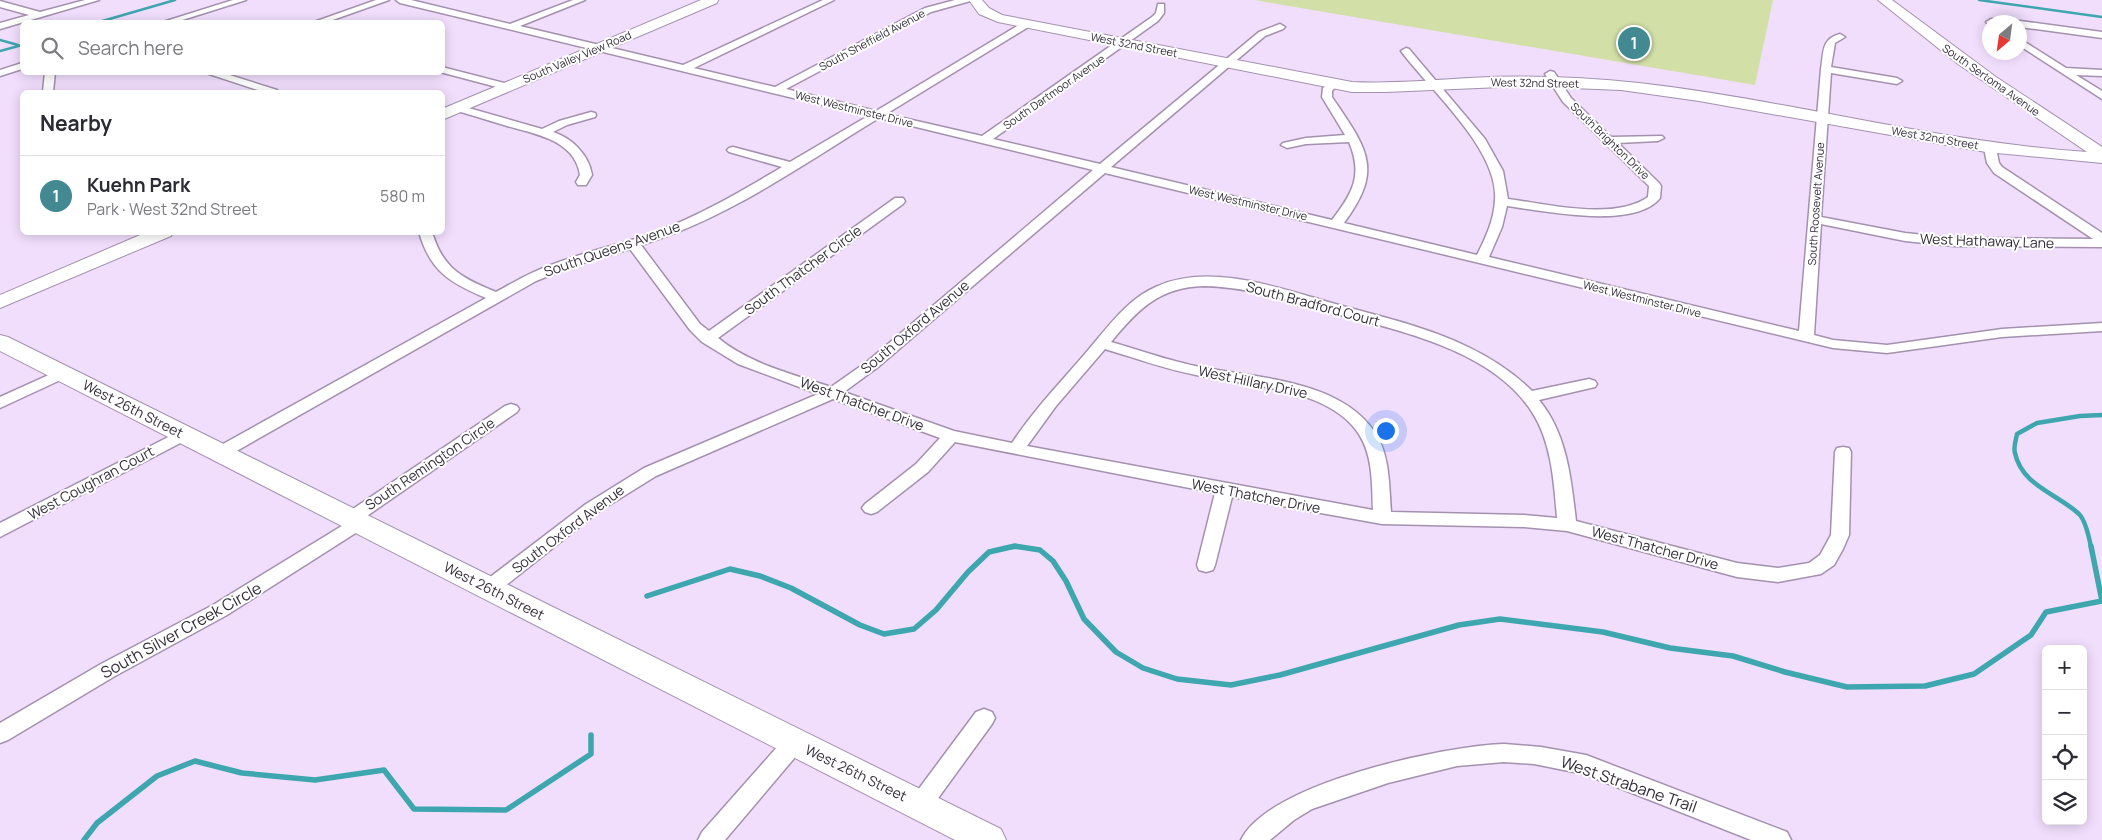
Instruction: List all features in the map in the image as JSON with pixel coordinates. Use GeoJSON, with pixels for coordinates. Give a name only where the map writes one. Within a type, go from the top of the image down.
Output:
{"type":"FeatureCollection","features":[{"type":"Feature","properties":{"kind":"street"},"geometry":{"type":"LineString","coordinates":[[23,20],[95,0]]}},
{"type":"Feature","properties":{"kind":"street"},"geometry":{"type":"LineString","coordinates":[[175,20],[242,0]]}},
{"type":"Feature","properties":{"kind":"street"},"geometry":{"type":"LineString","coordinates":[[325,20],[385,0]]}},
{"type":"Feature","properties":{"kind":"street","name":"West Westminster Drive"},"geometry":{"type":"LineString","coordinates":[[400,0],[1833,344],[1888,349],[2002,333],[2102,327]]}},
{"type":"Feature","properties":{"kind":"street"},"geometry":{"type":"LineString","coordinates":[[512,26],[581,0]]}},
{"type":"Feature","properties":{"kind":"street","name":"South Valley View Road"},"geometry":{"type":"LineString","coordinates":[[445,114],[712,0]]}},
{"type":"Feature","properties":{"kind":"street"},"geometry":{"type":"LineString","coordinates":[[685,68],[830,0]]}},
{"type":"Feature","properties":{"kind":"street","name":"South Sheffield Avenue"},"geometry":{"type":"LineString","coordinates":[[777,90],[928,10],[950,3],[970,0]]}},
{"type":"Feature","properties":{"kind":"street","name":"West 32nd Street"},"geometry":{"type":"LineString","coordinates":[[975,0],[989,14],[998,18],[1332,84],[1375,88],[1552,78],[1677,93],[2027,154],[2102,158]]}},
{"type":"Feature","properties":{"kind":"street","name":"South Sertoma Avenue"},"geometry":{"type":"LineString","coordinates":[[1883,0],[1948,51],[2031,109],[2102,154]]}},
{"type":"Feature","properties":{"kind":"street"},"geometry":{"type":"LineString","coordinates":[[0,4],[39,16]]}},
{"type":"Feature","properties":{"kind":"street","name":"South Dartmoor Avenue"},"geometry":{"type":"LineString","coordinates":[[984,140],[1124,43],[1155,19],[1160,13],[1161,6]]}},
{"type":"Feature","properties":{"kind":"street"},"geometry":{"type":"LineString","coordinates":[[0,26],[20,21]]}},
{"type":"Feature","properties":{"kind":"street","name":"South Queens Avenue"},"geometry":{"type":"LineString","coordinates":[[220,454],[531,278],[563,264],[633,244],[674,229],[724,206],[1026,24]]}},
{"type":"Feature","properties":{"kind":"street"},"geometry":{"type":"LineString","coordinates":[[2027,25],[2102,35]]}},
{"type":"Feature","properties":{"kind":"street","name":"South Oxford Avenue"},"geometry":{"type":"LineString","coordinates":[[488,589],[592,508],[642,476],[832,393],[873,364],[1226,63],[1262,34],[1280,26]]}},
{"type":"Feature","properties":{"kind":"street","name":"South Roosevelt Avenue"},"geometry":{"type":"LineString","coordinates":[[1806,338],[1826,69],[1830,43],[1833,39],[1840,37]]}},
{"type":"Feature","properties":{"kind":"street"},"geometry":{"type":"LineString","coordinates":[[2027,47],[2102,96]]}},
{"type":"Feature","properties":{"kind":"street"},"geometry":{"type":"LineString","coordinates":[[1406,51],[1436,85],[1489,152],[1498,173],[1503,202],[1500,218],[1481,260]]}},
{"type":"Feature","properties":{"kind":"street"},"geometry":{"type":"LineString","coordinates":[[0,73],[20,67]]}},
{"type":"Feature","properties":{"kind":"street"},"geometry":{"type":"LineString","coordinates":[[1826,69],[1898,81]]}},
{"type":"Feature","properties":{"kind":"street"},"geometry":{"type":"LineString","coordinates":[[445,71],[508,87]]}},
{"type":"Feature","properties":{"kind":"street"},"geometry":{"type":"LineString","coordinates":[[2064,71],[2102,73]]}},
{"type":"Feature","properties":{"kind":"street"},"geometry":{"type":"LineString","coordinates":[[48,90],[50,75]]}},
{"type":"Feature","properties":{"kind":"street"},"geometry":{"type":"LineString","coordinates":[[218,75],[266,90]]}},
{"type":"Feature","properties":{"kind":"street","name":"South Brighton Drive"},"geometry":{"type":"LineString","coordinates":[[1503,202],[1606,213],[1634,210],[1650,203],[1656,191],[1655,186],[1637,166],[1567,100],[1552,78]]}},
{"type":"Feature","properties":{"kind":"street"},"geometry":{"type":"LineString","coordinates":[[1332,84],[1327,90],[1328,97],[1353,138],[1361,160],[1362,174],[1360,185],[1350,205],[1336,224]]}},
{"type":"Feature","properties":{"kind":"street"},"geometry":{"type":"LineString","coordinates":[[458,108],[562,140],[576,153],[586,170],[586,175],[582,182]]}},
{"type":"Feature","properties":{"kind":"street"},"geometry":{"type":"LineString","coordinates":[[542,133],[568,121],[591,115]]}},
{"type":"Feature","properties":{"kind":"street"},"geometry":{"type":"LineString","coordinates":[[1287,145],[1306,140],[1353,138]]}},
{"type":"Feature","properties":{"kind":"street"},"geometry":{"type":"LineString","coordinates":[[1608,140],[1658,138]]}},
{"type":"Feature","properties":{"kind":"street"},"geometry":{"type":"LineString","coordinates":[[1990,148],[1992,163],[1998,170],[2102,239]]}},
{"type":"Feature","properties":{"kind":"street"},"geometry":{"type":"LineString","coordinates":[[733,150],[791,166]]}},
{"type":"Feature","properties":{"kind":"street","name":"South Thatcher Circle"},"geometry":{"type":"LineString","coordinates":[[707,338],[899,201]]}},
{"type":"Feature","properties":{"kind":"street","name":"West Hathaway Lane"},"geometry":{"type":"LineString","coordinates":[[1814,219],[1881,234],[1954,242],[2102,243]]}},
{"type":"Feature","properties":{"kind":"street"},"geometry":{"type":"LineString","coordinates":[[0,302],[157,235]]}},
{"type":"Feature","properties":{"kind":"street"},"geometry":{"type":"LineString","coordinates":[[426,235],[431,254],[447,273],[474,288],[496,297]]}},
{"type":"Feature","properties":{"kind":"street","name":"West Thatcher Drive"},"geometry":{"type":"LineString","coordinates":[[633,244],[695,327],[726,352],[743,361],[952,436],[1225,490],[1382,518],[1524,521],[1567,525],[1737,570],[1778,575],[1806,571],[1827,560],[1840,534],[1843,452]]}},
{"type":"Feature","properties":{"kind":"street","name":"South Bradford Court"},"geometry":{"type":"LineString","coordinates":[[1016,450],[1031,425],[1136,307],[1151,295],[1164,288],[1188,282],[1232,283],[1280,294],[1440,340],[1482,361],[1507,378],[1529,397],[1546,422],[1558,452],[1567,525]]}},
{"type":"Feature","properties":{"kind":"street","name":"West 26th Street"},"geometry":{"type":"LineString","coordinates":[[0,342],[989,840]]}},
{"type":"Feature","properties":{"kind":"street","name":"West Hillary Drive"},"geometry":{"type":"LineString","coordinates":[[1102,344],[1195,370],[1308,393],[1342,408],[1358,421],[1374,447],[1378,462],[1382,518]]}},
{"type":"Feature","properties":{"kind":"street"},"geometry":{"type":"LineString","coordinates":[[0,404],[64,373]]}},
{"type":"Feature","properties":{"kind":"street"},"geometry":{"type":"LineString","coordinates":[[1529,397],[1589,384]]}},
{"type":"Feature","properties":{"kind":"street","name":"South Remington Circle"},"geometry":{"type":"LineString","coordinates":[[354,521],[510,409]]}},
{"type":"Feature","properties":{"kind":"street","name":"West Coughran Court"},"geometry":{"type":"LineString","coordinates":[[0,531],[182,435]]}},
{"type":"Feature","properties":{"kind":"street"},"geometry":{"type":"LineString","coordinates":[[871,508],[922,468],[952,436]]}},
{"type":"Feature","properties":{"kind":"street"},"geometry":{"type":"LineString","coordinates":[[1206,566],[1225,490]]}},
{"type":"Feature","properties":{"kind":"street","name":"South Silver Creek Circle"},"geometry":{"type":"LineString","coordinates":[[0,734],[108,670],[220,610],[297,563],[354,521]]}},
{"type":"Feature","properties":{"kind":"street"},"geometry":{"type":"LineString","coordinates":[[920,805],[984,718]]}},
{"type":"Feature","properties":{"kind":"street"},"geometry":{"type":"LineString","coordinates":[[710,840],[794,743]]}},
{"type":"Feature","properties":{"kind":"street","name":"West Strabane Trail"},"geometry":{"type":"LineString","coordinates":[[1254,840],[1272,823],[1299,805],[1330,792],[1389,772],[1434,761],[1489,753],[1525,753],[1553,757],[1586,766],[1778,840]]}},
{"type":"Feature","properties":{"kind":"green space"},"geometry":{"type":"Polygon","coordinates":[[[1254,0],[1773,0],[1755,85],[1254,0]]]}},
{"type":"Feature","properties":{"kind":"waterway"},"geometry":{"type":"LineString","coordinates":[[106,20],[175,0]]}},
{"type":"Feature","properties":{"kind":"waterway"},"geometry":{"type":"LineString","coordinates":[[1979,0],[2102,17]]}},
{"type":"Feature","properties":{"kind":"waterway"},"geometry":{"type":"LineString","coordinates":[[0,40],[18,45]]}},
{"type":"Feature","properties":{"kind":"waterway"},"geometry":{"type":"LineString","coordinates":[[0,51],[20,46]]}},
{"type":"Feature","properties":{"kind":"waterway"},"geometry":{"type":"LineString","coordinates":[[2091,547],[2087,529],[2079,514],[2033,482],[2025,474],[2019,464],[2014,446],[2017,434],[2037,423],[2080,416],[2102,415]]}},
{"type":"Feature","properties":{"kind":"waterway"},"geometry":{"type":"LineString","coordinates":[[647,596],[730,569],[760,576],[791,588],[860,625],[884,634],[914,629],[936,610],[968,572],[989,552],[1015,546],[1040,550],[1053,561],[1066,581],[1084,619],[1116,652],[1143,668],[1177,679],[1231,685],[1280,675],[1459,625],[1500,619],[1603,632],[1670,648],[1733,656],[1785,672],[1847,687],[1925,686],[1974,674],[2031,635],[2046,612],[2102,601],[2091,546]]}},
{"type":"Feature","properties":{"kind":"waterway"},"geometry":{"type":"LineString","coordinates":[[1011,547],[1021,547]]}},
{"type":"Feature","properties":{"kind":"waterway"},"geometry":{"type":"LineString","coordinates":[[84,840],[97,823],[157,776],[195,761],[242,773],[315,780],[384,770],[414,809],[506,810],[591,754],[591,735]]}},
{"type":"Feature","properties":{"kind":"place","name":"Kuehn Park"},"geometry":{"type":"Point","coordinates":[1634,43]}}]}
